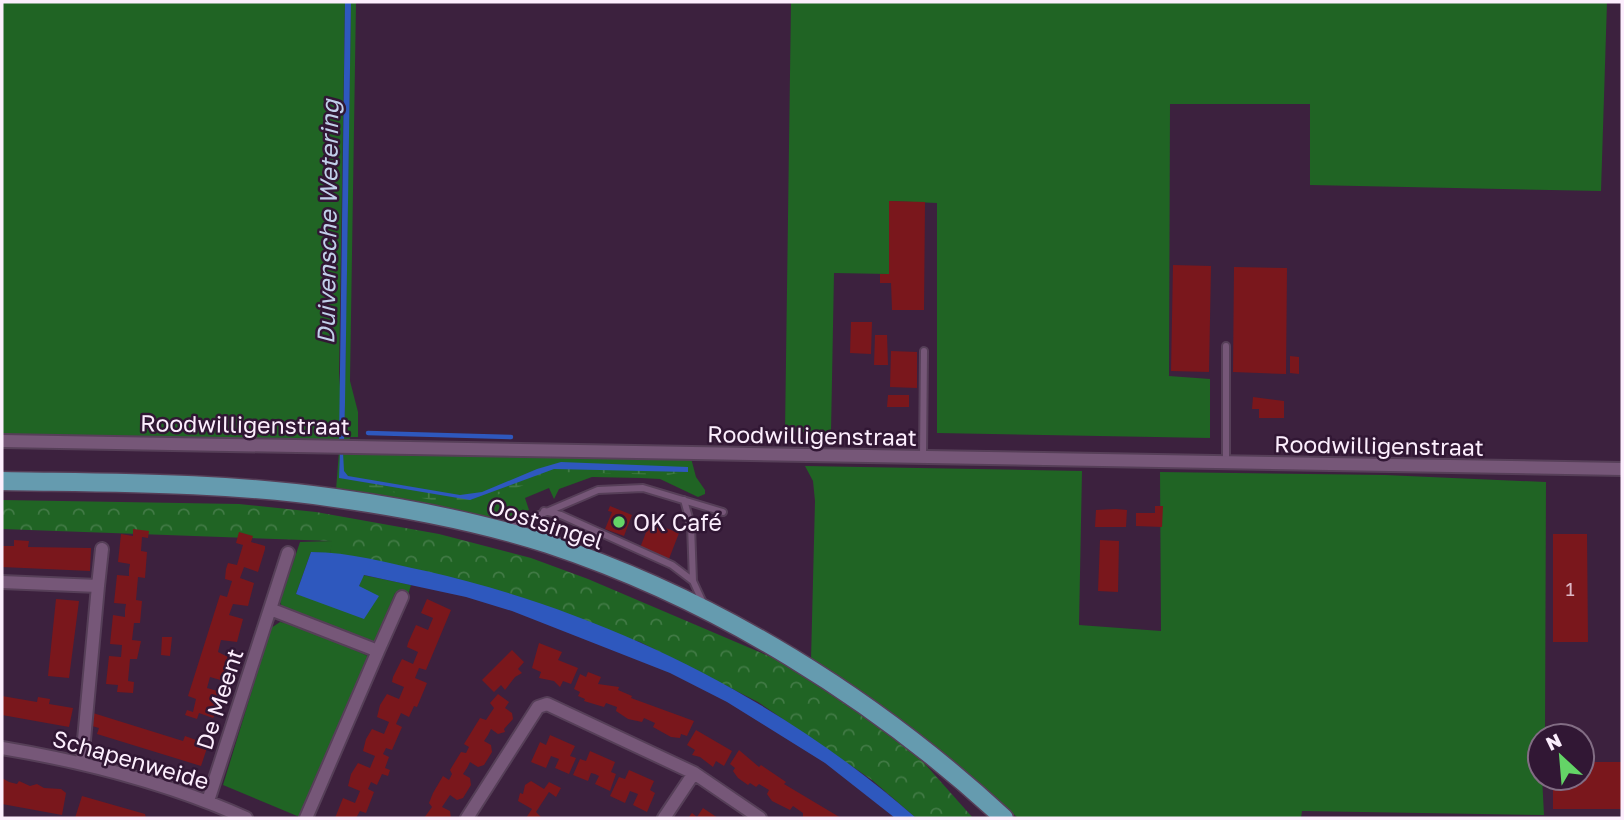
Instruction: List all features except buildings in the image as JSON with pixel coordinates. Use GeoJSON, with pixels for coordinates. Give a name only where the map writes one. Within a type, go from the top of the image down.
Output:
{"type":"FeatureCollection","features":[{"type":"Feature","properties":{"kind":"main road","name":"Oostsingel"},"geometry":{"type":"LineString","coordinates":[[2,481],[246,488],[380,505],[548,544],[707,610],[862,704],[921,746],[1004,818]]}},
{"type":"Feature","properties":{"kind":"street","name":"Roodwilligenstraat"},"geometry":{"type":"LineString","coordinates":[[2,441],[1622,469]]}},
{"type":"Feature","properties":{"kind":"street"},"geometry":{"type":"LineString","coordinates":[[82,762],[102,549]]}},
{"type":"Feature","properties":{"kind":"street","name":"De Meent"},"geometry":{"type":"LineString","coordinates":[[208,801],[288,553]]}},
{"type":"Feature","properties":{"kind":"street"},"geometry":{"type":"LineString","coordinates":[[2,582],[98,586]]}},
{"type":"Feature","properties":{"kind":"street"},"geometry":{"type":"LineString","coordinates":[[306,818],[402,597]]}},
{"type":"Feature","properties":{"kind":"street"},"geometry":{"type":"LineString","coordinates":[[270,609],[378,651]]}},
{"type":"Feature","properties":{"kind":"street"},"geometry":{"type":"LineString","coordinates":[[467,818],[538,707],[547,704],[694,773],[760,818]]}},
{"type":"Feature","properties":{"kind":"street","name":"Schapenweide"},"geometry":{"type":"LineString","coordinates":[[2,748],[82,762],[208,801],[246,818]]}},
{"type":"Feature","properties":{"kind":"street"},"geometry":{"type":"LineString","coordinates":[[664,818],[694,773]]}},
{"type":"Feature","properties":{"kind":"lane"},"geometry":{"type":"LineString","coordinates":[[1226,346],[1226,464]]}},
{"type":"Feature","properties":{"kind":"lane"},"geometry":{"type":"LineString","coordinates":[[923,458],[924,351]]}},
{"type":"Feature","properties":{"kind":"lane"},"geometry":{"type":"LineString","coordinates":[[502,532],[598,489],[643,488],[723,512]]}},
{"type":"Feature","properties":{"kind":"lane"},"geometry":{"type":"LineString","coordinates":[[684,500],[691,525],[693,581],[707,610]]}},
{"type":"Feature","properties":{"kind":"lane"},"geometry":{"type":"LineString","coordinates":[[544,511],[561,515],[672,565],[693,581]]}},
{"type":"Feature","properties":{"kind":"green space"},"geometry":{"type":"Polygon","coordinates":[[[2,2],[345,2],[339,373],[344,441],[351,2],[356,2],[350,381],[358,412],[358,437],[350,437],[349,443],[2,434],[2,2]]]}},
{"type":"Feature","properties":{"kind":"green space"},"geometry":{"type":"Polygon","coordinates":[[[791,2],[1607,2],[1601,191],[1310,185],[1310,104],[1170,104],[1169,376],[1210,379],[1210,438],[937,433],[937,203],[890,201],[889,274],[834,273],[831,432],[785,432],[791,2]]]}},
{"type":"Feature","properties":{"kind":"green space"},"geometry":{"type":"Polygon","coordinates":[[[339,451],[691,458],[696,477],[705,494],[698,497],[660,479],[592,477],[559,489],[554,499],[549,488],[525,498],[529,510],[507,517],[482,517],[336,490],[339,451]]]}},
{"type":"Feature","properties":{"kind":"green space"},"geometry":{"type":"Polygon","coordinates":[[[805,466],[1082,471],[1079,625],[1161,631],[1160,472],[1385,475],[1546,482],[1545,722],[1526,722],[1526,792],[1543,792],[1544,815],[1302,811],[1301,818],[1018,818],[939,750],[811,660],[815,501],[813,481],[805,466]]]}},
{"type":"Feature","properties":{"kind":"green space"},"geometry":{"type":"Polygon","coordinates":[[[557,467],[688,471],[668,475],[561,472],[471,504],[451,504],[344,482],[342,479],[476,498],[557,467]]]}},
{"type":"Feature","properties":{"kind":"green space"},"geometry":{"type":"Polygon","coordinates":[[[2,500],[239,504],[316,512],[439,534],[531,558],[588,579],[778,660],[843,701],[917,755],[973,818],[916,818],[872,780],[758,702],[640,642],[330,554],[332,541],[2,529],[2,500]]]}},
{"type":"Feature","properties":{"kind":"green space"},"geometry":{"type":"Polygon","coordinates":[[[333,541],[330,554],[311,552],[296,594],[319,600],[359,586],[363,575],[411,585],[408,595],[395,593],[373,646],[283,609],[280,602],[300,542],[333,541]]]}},
{"type":"Feature","properties":{"kind":"green space"},"geometry":{"type":"Polygon","coordinates":[[[280,622],[301,626],[368,656],[302,818],[223,785],[271,628],[280,622]]]}},
{"type":"Feature","properties":{"kind":"water"},"geometry":{"type":"Polygon","coordinates":[[[345,2],[351,2],[344,442],[339,442],[345,2]]]}},
{"type":"Feature","properties":{"kind":"water"},"geometry":{"type":"Polygon","coordinates":[[[340,452],[343,452],[344,471],[348,476],[460,495],[482,492],[561,462],[688,467],[688,472],[554,469],[470,500],[339,478],[340,452]]]}},
{"type":"Feature","properties":{"kind":"water"},"geometry":{"type":"Polygon","coordinates":[[[311,552],[369,558],[493,588],[624,635],[687,664],[748,697],[863,774],[916,818],[895,818],[825,763],[727,702],[670,673],[512,611],[466,597],[364,575],[359,586],[379,596],[364,619],[296,594],[311,552]]]}},
{"type":"Feature","properties":{"kind":"waterway"},"geometry":{"type":"LineString","coordinates":[[368,433],[511,437]]}},
{"type":"Feature","properties":{"kind":"place","name":"OK Café"},"geometry":{"type":"Point","coordinates":[619,522]}},
{"type":"Feature","properties":{"kind":"water label","name":"Duivensche Wetering"},"geometry":{"type":"Point","coordinates":[327,222]}}]}
